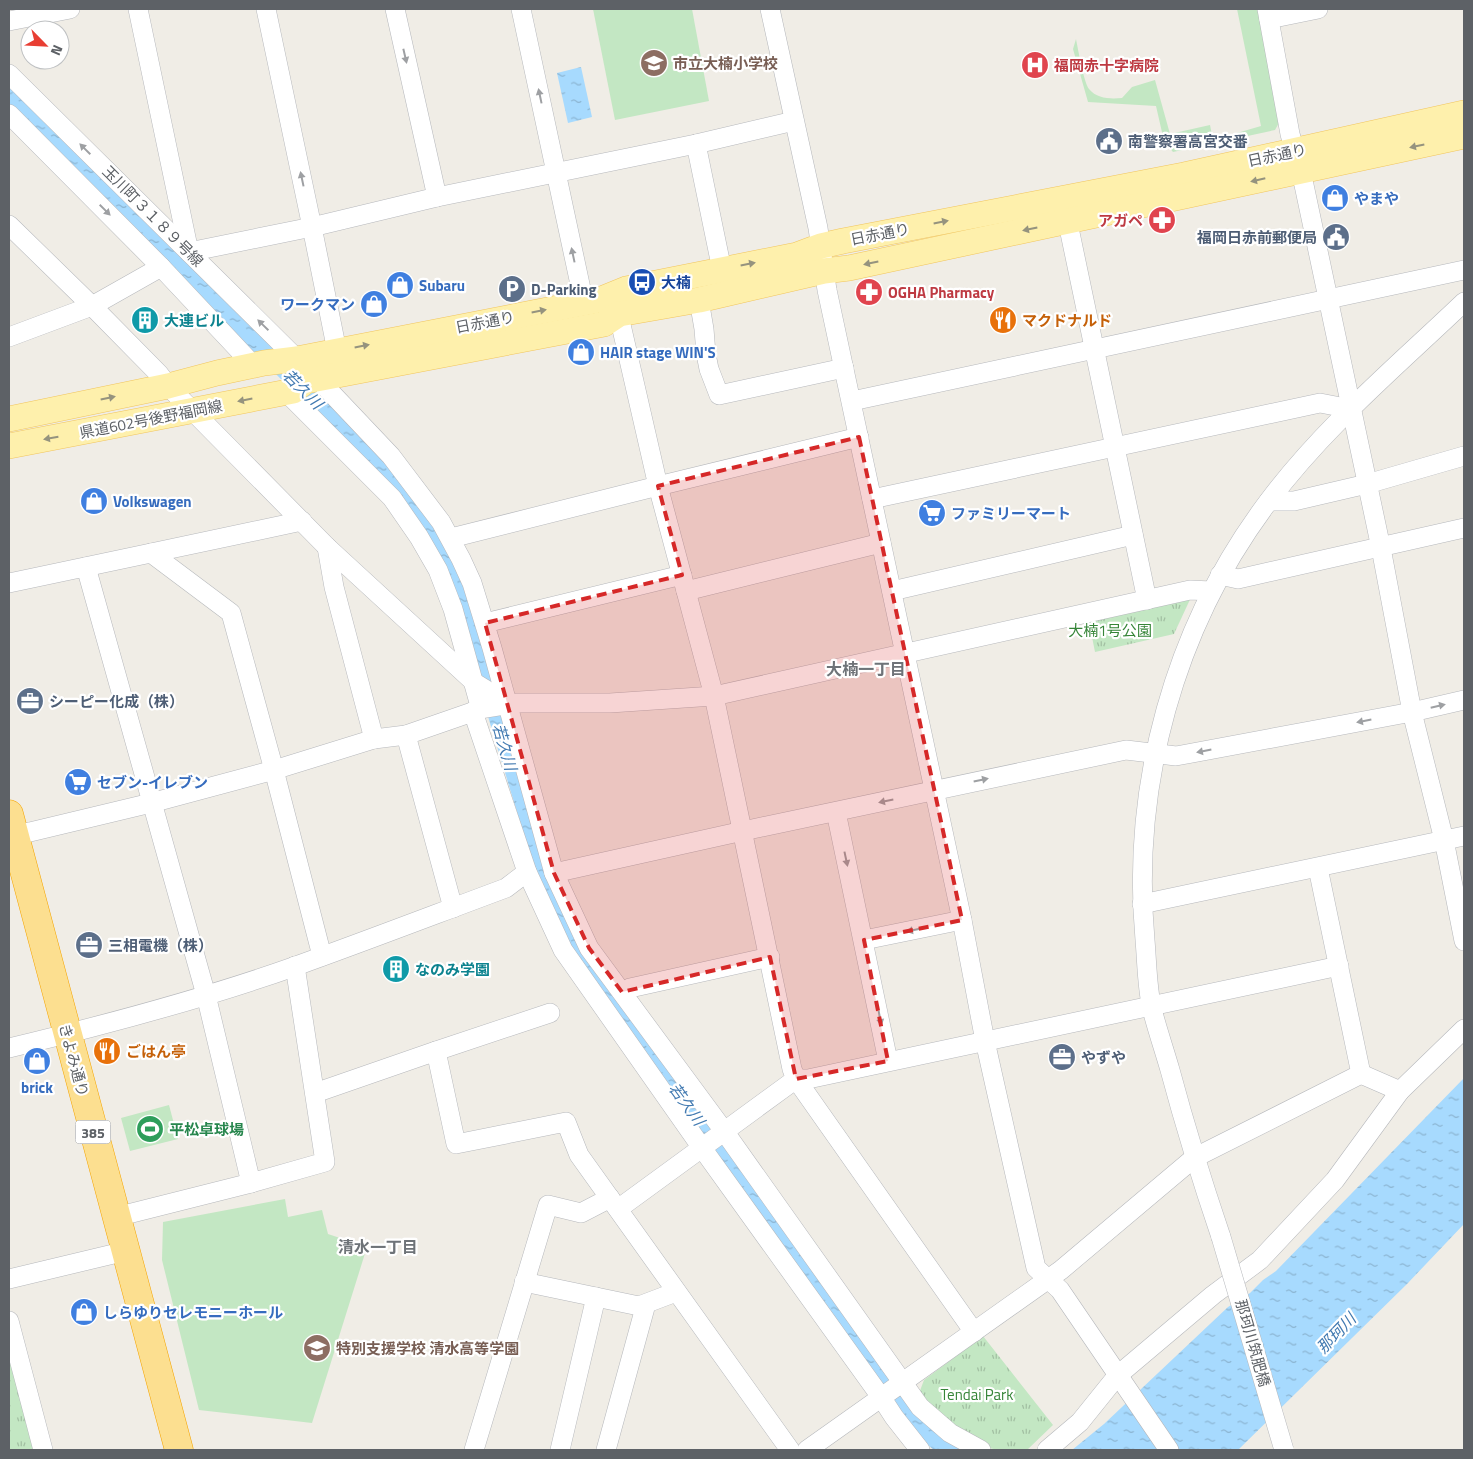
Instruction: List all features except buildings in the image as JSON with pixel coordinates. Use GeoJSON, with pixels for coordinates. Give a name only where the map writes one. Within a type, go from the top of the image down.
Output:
{"type":"FeatureCollection","features":[{"type":"Feature","properties":{"kind":"highway","name":"きよみ通り"},"geometry":{"type":"LineString","coordinates":[[10,828],[179,1450]]}},
{"type":"Feature","properties":{"kind":"main road","name":"日赤通り"},"geometry":{"type":"LineString","coordinates":[[1297,161],[1464,113]]}},
{"type":"Feature","properties":{"kind":"main road","name":"日赤通り"},"geometry":{"type":"LineString","coordinates":[[300,380],[337,351],[599,300],[616,303],[699,300],[824,271],[849,268],[1065,210],[1184,175],[1297,161],[1464,136]]}},
{"type":"Feature","properties":{"kind":"main road","name":"日赤通り"},"geometry":{"type":"LineString","coordinates":[[300,380],[604,324],[616,303],[722,270],[797,255],[821,246],[1065,210]]}},
{"type":"Feature","properties":{"kind":"main road","name":"県道602号後野福岡線"},"geometry":{"type":"LineString","coordinates":[[9,418],[168,386],[218,372],[258,364],[300,380]]}},
{"type":"Feature","properties":{"kind":"main road","name":"県道602号後野福岡線"},"geometry":{"type":"LineString","coordinates":[[9,446],[192,410],[300,380]]}},
{"type":"Feature","properties":{"kind":"street"},"geometry":{"type":"LineString","coordinates":[[10,16],[70,9]]}},
{"type":"Feature","properties":{"kind":"street"},"geometry":{"type":"LineString","coordinates":[[138,9],[189,252],[312,227],[437,197],[696,144],[794,121]]}},
{"type":"Feature","properties":{"kind":"street"},"geometry":{"type":"LineString","coordinates":[[266,9],[337,351]]}},
{"type":"Feature","properties":{"kind":"street"},"geometry":{"type":"LineString","coordinates":[[395,9],[437,197]]}},
{"type":"Feature","properties":{"kind":"street"},"geometry":{"type":"LineString","coordinates":[[521,9],[581,289],[582,303]]}},
{"type":"Feature","properties":{"kind":"street"},"geometry":{"type":"LineString","coordinates":[[770,9],[818,228],[824,271],[962,920],[985,1042],[1036,1268],[1060,1290],[1169,1450]]}},
{"type":"Feature","properties":{"kind":"street"},"geometry":{"type":"LineString","coordinates":[[1318,9],[1268,14],[1297,161],[1381,548],[1412,712],[1444,840],[1464,941]]}},
{"type":"Feature","properties":{"kind":"street","name":"玉川町３１８９号線"},"geometry":{"type":"LineString","coordinates":[[9,74],[189,252],[300,380]]}},
{"type":"Feature","properties":{"kind":"street","name":"玉川町３１８９号線"},"geometry":{"type":"LineString","coordinates":[[9,114],[258,364]]}},
{"type":"Feature","properties":{"kind":"street"},"geometry":{"type":"LineString","coordinates":[[696,144],[722,270]]}},
{"type":"Feature","properties":{"kind":"street"},"geometry":{"type":"LineString","coordinates":[[1065,210],[1147,600]]}},
{"type":"Feature","properties":{"kind":"street"},"geometry":{"type":"LineString","coordinates":[[9,225],[92,306],[327,547],[476,684],[506,703]]}},
{"type":"Feature","properties":{"kind":"street"},"geometry":{"type":"LineString","coordinates":[[9,337],[92,306],[161,267]]}},
{"type":"Feature","properties":{"kind":"street"},"geometry":{"type":"LineString","coordinates":[[852,401],[1464,270]]}},
{"type":"Feature","properties":{"kind":"street"},"geometry":{"type":"LineString","coordinates":[[699,300],[709,369],[719,395],[844,368]]}},
{"type":"Feature","properties":{"kind":"street","name":"那珂川筑肥橋"},"geometry":{"type":"LineString","coordinates":[[1284,1450],[1221,1236],[1194,1158],[1152,1006],[1142,904],[1146,809],[1154,754],[1174,681],[1216,583],[1268,501],[1351,408],[1464,302]]}},
{"type":"Feature","properties":{"kind":"street"},"geometry":{"type":"LineString","coordinates":[[616,303],[658,486],[714,696],[792,1069],[796,1079],[974,1332]]}},
{"type":"Feature","properties":{"kind":"street"},"geometry":{"type":"LineString","coordinates":[[300,380],[391,456],[422,495],[451,538],[472,583],[485,623],[554,873],[589,948],[724,1132],[901,1383],[920,1407],[950,1433],[981,1450]]}},
{"type":"Feature","properties":{"kind":"street"},"geometry":{"type":"LineString","coordinates":[[300,380],[392,498],[415,530],[438,570],[453,609],[476,684],[480,706],[477,710],[527,872],[563,950],[702,1148],[882,1396],[894,1417],[920,1450]]}},
{"type":"Feature","properties":{"kind":"street"},"geometry":{"type":"LineString","coordinates":[[872,499],[1320,403],[1351,408]]}},
{"type":"Feature","properties":{"kind":"street"},"geometry":{"type":"LineString","coordinates":[[451,538],[859,438]]}},
{"type":"Feature","properties":{"kind":"street"},"geometry":{"type":"LineString","coordinates":[[1268,501],[1294,501],[1367,484],[1464,456]]}},
{"type":"Feature","properties":{"kind":"street"},"geometry":{"type":"LineString","coordinates":[[9,583],[302,521]]}},
{"type":"Feature","properties":{"kind":"street"},"geometry":{"type":"LineString","coordinates":[[10,828],[30,832],[151,804],[274,770],[374,739],[406,735],[477,710],[506,703],[610,702],[714,696],[1464,528]]}},
{"type":"Feature","properties":{"kind":"street"},"geometry":{"type":"LineString","coordinates":[[892,591],[1133,535]]}},
{"type":"Feature","properties":{"kind":"street"},"geometry":{"type":"LineString","coordinates":[[485,623],[881,543]]}},
{"type":"Feature","properties":{"kind":"street"},"geometry":{"type":"LineString","coordinates":[[327,547],[334,587],[374,739]]}},
{"type":"Feature","properties":{"kind":"street"},"geometry":{"type":"LineString","coordinates":[[151,553],[231,613],[322,956]]}},
{"type":"Feature","properties":{"kind":"street"},"geometry":{"type":"LineString","coordinates":[[86,567],[206,995],[251,1183]]}},
{"type":"Feature","properties":{"kind":"street"},"geometry":{"type":"LineString","coordinates":[[554,873],[1126,750],[1176,756],[1412,712],[1464,700]]}},
{"type":"Feature","properties":{"kind":"street"},"geometry":{"type":"LineString","coordinates":[[406,735],[453,908]]}},
{"type":"Feature","properties":{"kind":"street"},"geometry":{"type":"LineString","coordinates":[[836,812],[888,1061]]}},
{"type":"Feature","properties":{"kind":"street"},"geometry":{"type":"LineString","coordinates":[[1142,904],[1464,836]]}},
{"type":"Feature","properties":{"kind":"street"},"geometry":{"type":"LineString","coordinates":[[1318,868],[1362,1074]]}},
{"type":"Feature","properties":{"kind":"street"},"geometry":{"type":"LineString","coordinates":[[9,1048],[206,995],[295,966],[506,888],[527,872]]}},
{"type":"Feature","properties":{"kind":"street"},"geometry":{"type":"LineString","coordinates":[[864,940],[962,920]]}},
{"type":"Feature","properties":{"kind":"street"},"geometry":{"type":"LineString","coordinates":[[622,992],[630,988],[770,957]]}},
{"type":"Feature","properties":{"kind":"street"},"geometry":{"type":"LineString","coordinates":[[116,1217],[325,1162],[295,966]]}},
{"type":"Feature","properties":{"kind":"street"},"geometry":{"type":"LineString","coordinates":[[474,1450],[548,1205],[581,1213],[614,1204],[702,1148],[796,1079],[808,1079],[1339,966]]}},
{"type":"Feature","properties":{"kind":"street"},"geometry":{"type":"LineString","coordinates":[[315,1093],[550,1013]]}},
{"type":"Feature","properties":{"kind":"street"},"geometry":{"type":"LineString","coordinates":[[1047,1450],[1080,1422],[1121,1380],[1213,1295],[1260,1260],[1335,1180],[1400,1091],[1464,1029]]}},
{"type":"Feature","properties":{"kind":"street"},"geometry":{"type":"LineString","coordinates":[[436,1051],[456,1144],[566,1122],[579,1155],[790,1450]]}},
{"type":"Feature","properties":{"kind":"street"},"geometry":{"type":"LineString","coordinates":[[1362,1074],[1400,1091]]}},
{"type":"Feature","properties":{"kind":"street"},"geometry":{"type":"LineString","coordinates":[[807,1450],[1061,1270],[1194,1158],[1362,1074]]}},
{"type":"Feature","properties":{"kind":"street"},"geometry":{"type":"LineString","coordinates":[[9,1279],[126,1251]]}},
{"type":"Feature","properties":{"kind":"street"},"geometry":{"type":"LineString","coordinates":[[524,1282],[639,1306],[676,1292]]}},
{"type":"Feature","properties":{"kind":"street"},"geometry":{"type":"LineString","coordinates":[[560,1450],[596,1297]]}},
{"type":"Feature","properties":{"kind":"street"},"geometry":{"type":"LineString","coordinates":[[606,1450],[646,1304]]}},
{"type":"Feature","properties":{"kind":"street"},"geometry":{"type":"LineString","coordinates":[[9,1321],[13,1353],[43,1450]]}},
{"type":"Feature","properties":{"kind":"highlighted area"},"geometry":{"type":"Polygon","coordinates":[[[859,437],[962,920],[864,940],[888,1061],[796,1079],[770,957],[622,992],[589,948],[554,873],[485,623],[682,575],[658,486],[859,437]]]}},
{"type":"Feature","properties":{"kind":"green space"},"geometry":{"type":"Polygon","coordinates":[[[593,9],[692,9],[709,101],[615,120],[593,9]]]}},
{"type":"Feature","properties":{"kind":"green space"},"geometry":{"type":"Polygon","coordinates":[[[1237,9],[1258,9],[1280,121],[1275,130],[1173,152],[1164,141],[1156,106],[1088,102],[1073,49],[1076,39],[1087,86],[1096,95],[1100,97],[1122,98],[1132,87],[1155,80],[1170,134],[1210,125],[1213,140],[1261,126],[1237,9]]]}},
{"type":"Feature","properties":{"kind":"green space","name":"大楠1号公園"},"geometry":{"type":"Polygon","coordinates":[[[1193,593],[1174,634],[1095,652],[1088,617],[1193,593]]]}},
{"type":"Feature","properties":{"kind":"green space","name":"平松卓球場"},"geometry":{"type":"Polygon","coordinates":[[[169,1105],[178,1139],[130,1151],[121,1118],[169,1105]]]}},
{"type":"Feature","properties":{"kind":"green space"},"geometry":{"type":"Polygon","coordinates":[[[285,1199],[288,1217],[322,1210],[328,1234],[367,1247],[312,1423],[199,1410],[162,1260],[163,1222],[285,1199]]]}},
{"type":"Feature","properties":{"kind":"green space","name":"Tendai Park"},"geometry":{"type":"Polygon","coordinates":[[[983,1336],[1053,1425],[1027,1450],[998,1450],[979,1445],[951,1425],[918,1396],[924,1380],[983,1336]]]}},
{"type":"Feature","properties":{"kind":"green space"},"geometry":{"type":"Polygon","coordinates":[[[14,1359],[36,1450],[9,1450],[9,1360],[14,1359]]]}},
{"type":"Feature","properties":{"kind":"water"},"geometry":{"type":"Polygon","coordinates":[[[581,67],[592,117],[568,123],[557,73],[581,67]]]}},
{"type":"Feature","properties":{"kind":"water","name":"若久川"},"geometry":{"type":"Polygon","coordinates":[[[9,78],[388,458],[448,539],[585,953],[877,1350],[966,1450],[934,1450],[904,1425],[575,959],[534,868],[469,654],[440,569],[315,413],[9,108],[9,78]]]}},
{"type":"Feature","properties":{"kind":"water","name":"那珂川"},"geometry":{"type":"Polygon","coordinates":[[[1464,1078],[1464,1224],[1407,1284],[1238,1450],[1072,1450],[1104,1424],[1228,1307],[1250,1293],[1263,1280],[1276,1271],[1464,1078]]]}},
{"type":"Feature","properties":{"kind":"place","name":"市立大楠小学校"},"geometry":{"type":"Point","coordinates":[654,63]}},
{"type":"Feature","properties":{"kind":"place","name":"福岡赤十字病院"},"geometry":{"type":"Point","coordinates":[1035,65]}},
{"type":"Feature","properties":{"kind":"place","name":"南警察署高宮交番"},"geometry":{"type":"Point","coordinates":[1109,141]}},
{"type":"Feature","properties":{"kind":"place","name":"やまや"},"geometry":{"type":"Point","coordinates":[1335,198]}},
{"type":"Feature","properties":{"kind":"place","name":"アガペ"},"geometry":{"type":"Point","coordinates":[1162,220]}},
{"type":"Feature","properties":{"kind":"place","name":"福岡日赤前郵便局"},"geometry":{"type":"Point","coordinates":[1336,237]}},
{"type":"Feature","properties":{"kind":"place","name":"大楠"},"geometry":{"type":"Point","coordinates":[642,282]}},
{"type":"Feature","properties":{"kind":"place","name":"Subaru"},"geometry":{"type":"Point","coordinates":[400,285]}},
{"type":"Feature","properties":{"kind":"place","name":"D-Parking"},"geometry":{"type":"Point","coordinates":[512,289]}},
{"type":"Feature","properties":{"kind":"place","name":"OGHA Pharmacy"},"geometry":{"type":"Point","coordinates":[869,292]}},
{"type":"Feature","properties":{"kind":"place","name":"ワークマン"},"geometry":{"type":"Point","coordinates":[374,304]}},
{"type":"Feature","properties":{"kind":"place","name":"大連ビル"},"geometry":{"type":"Point","coordinates":[145,320]}},
{"type":"Feature","properties":{"kind":"place","name":"マクドナルド"},"geometry":{"type":"Point","coordinates":[1003,320]}},
{"type":"Feature","properties":{"kind":"place","name":"HAIR stage WIN'S"},"geometry":{"type":"Point","coordinates":[581,352]}},
{"type":"Feature","properties":{"kind":"place","name":"Volkswagen"},"geometry":{"type":"Point","coordinates":[94,501]}},
{"type":"Feature","properties":{"kind":"place","name":"ファミリーマート"},"geometry":{"type":"Point","coordinates":[932,513]}},
{"type":"Feature","properties":{"kind":"place","name":"シーピー化成（株）"},"geometry":{"type":"Point","coordinates":[30,701]}},
{"type":"Feature","properties":{"kind":"place","name":"セブン-イレブン"},"geometry":{"type":"Point","coordinates":[78,782]}},
{"type":"Feature","properties":{"kind":"place","name":"三相電機（株）"},"geometry":{"type":"Point","coordinates":[89,945]}},
{"type":"Feature","properties":{"kind":"place","name":"なのみ学園"},"geometry":{"type":"Point","coordinates":[396,969]}},
{"type":"Feature","properties":{"kind":"place","name":"ごはん亭"},"geometry":{"type":"Point","coordinates":[107,1051]}},
{"type":"Feature","properties":{"kind":"place","name":"やずや"},"geometry":{"type":"Point","coordinates":[1062,1057]}},
{"type":"Feature","properties":{"kind":"place","name":"brick"},"geometry":{"type":"Point","coordinates":[37,1061]}},
{"type":"Feature","properties":{"kind":"place","name":"平松卓球場"},"geometry":{"type":"Point","coordinates":[150,1129]}},
{"type":"Feature","properties":{"kind":"place","name":"しらゆりセレモニーホール"},"geometry":{"type":"Point","coordinates":[84,1312]}},
{"type":"Feature","properties":{"kind":"place","name":"特別支援学校 清水高等学園"},"geometry":{"type":"Point","coordinates":[317,1348]}},
{"type":"Feature","properties":{"kind":"district","name":"大楠一丁目"},"geometry":{"type":"Point","coordinates":[866,669]}},
{"type":"Feature","properties":{"kind":"district","name":"清水一丁目"},"geometry":{"type":"Point","coordinates":[378,1247]}}]}
